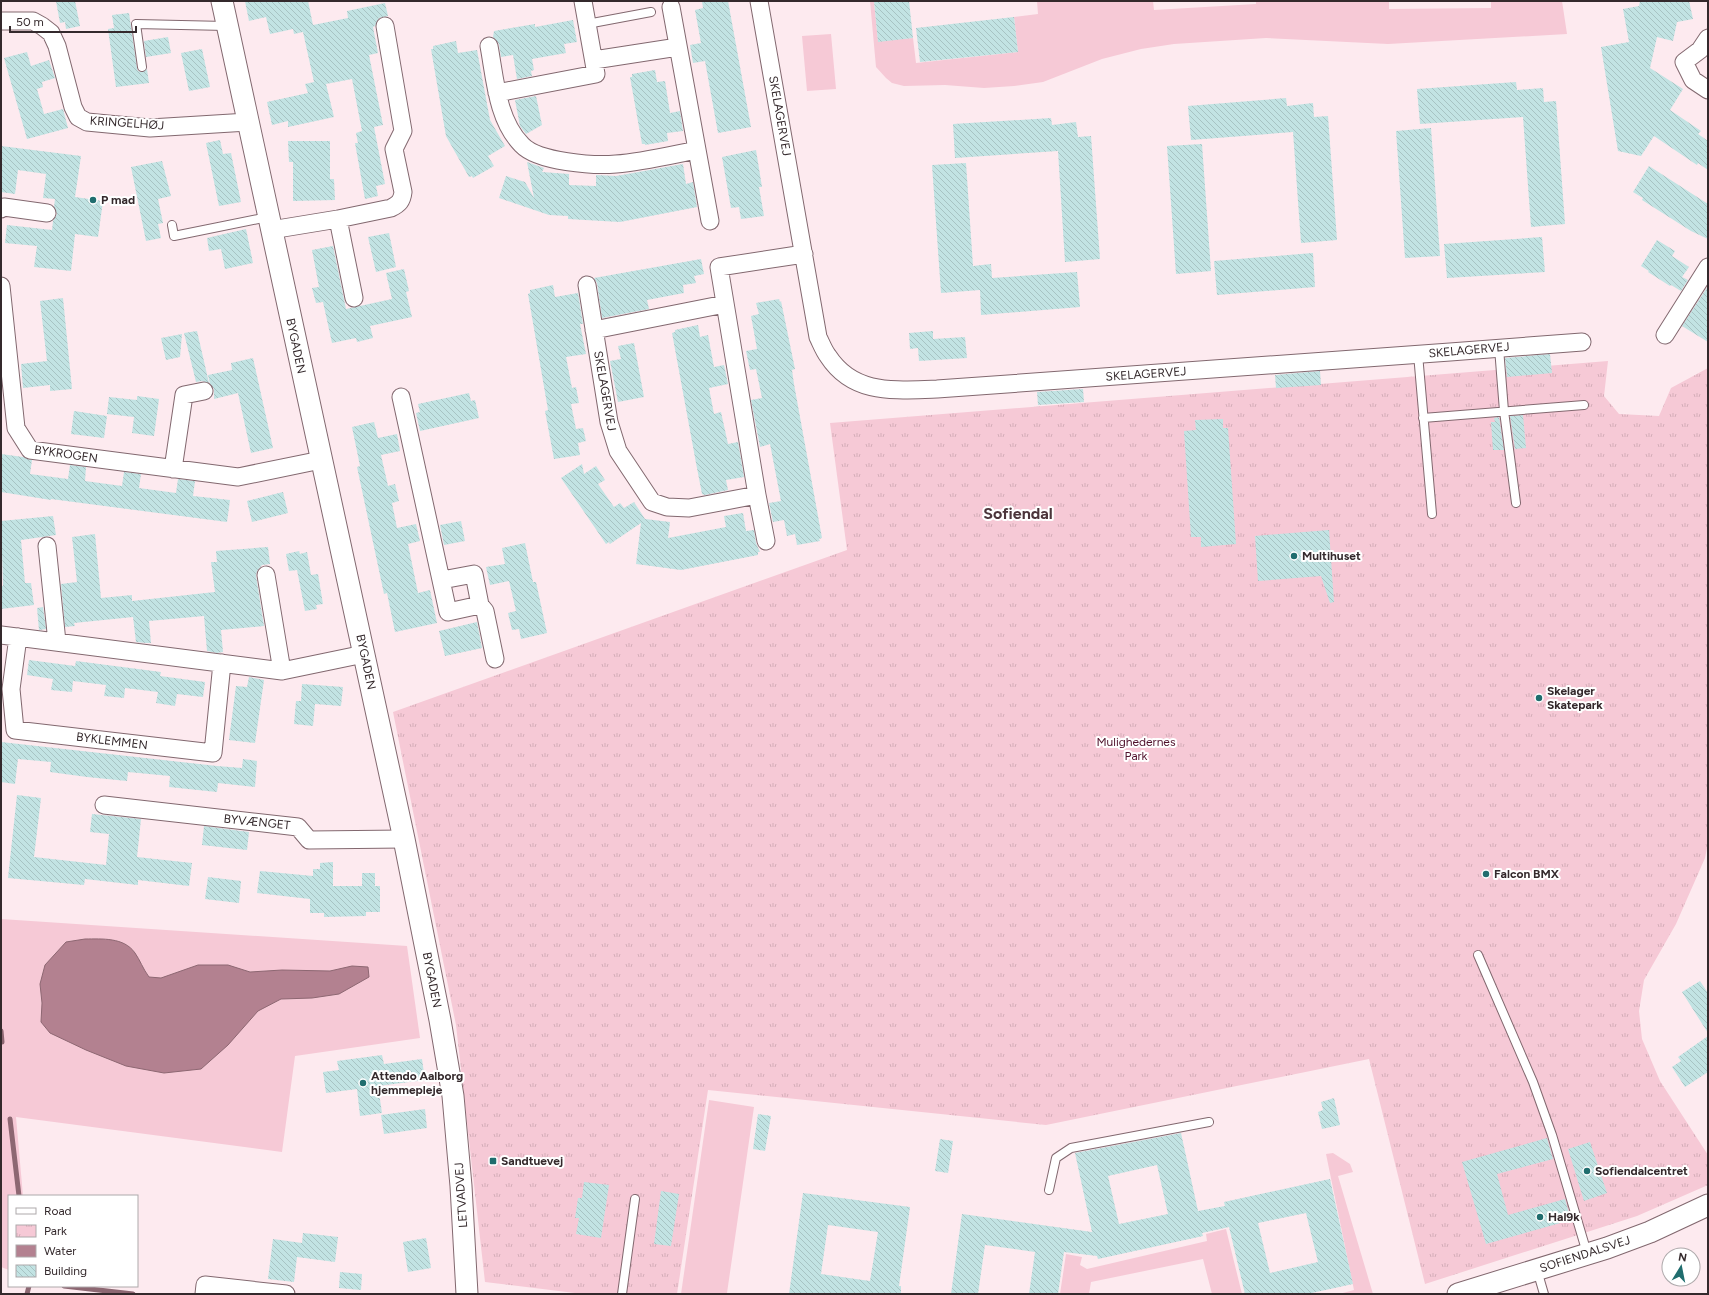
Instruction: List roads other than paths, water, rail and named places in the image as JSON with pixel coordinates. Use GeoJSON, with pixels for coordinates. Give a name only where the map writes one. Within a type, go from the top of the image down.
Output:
{"type":"FeatureCollection","features":[{"type":"Feature","properties":{"kind":"street","name":"BYGADEN"},"geometry":{"type":"LineString","coordinates":[[222,1],[404,839],[440,1020],[453,1096]]}},
{"type":"Feature","properties":{"kind":"street"},"geometry":{"type":"LineString","coordinates":[[497,92],[596,74],[583,1]]}},
{"type":"Feature","properties":{"kind":"street","name":"SKELAGERVEJ"},"geometry":{"type":"LineString","coordinates":[[759,1],[818,337],[828,356],[840,372],[854,381],[874,389],[937,389],[1582,342]]}},
{"type":"Feature","properties":{"kind":"street"},"geometry":{"type":"LineString","coordinates":[[671,7],[710,221]]}},
{"type":"Feature","properties":{"kind":"street","name":"KRINGELHØJ"},"geometry":{"type":"LineString","coordinates":[[1,20],[33,21],[51,33],[57,46],[73,107],[78,117],[87,122],[150,128],[248,122]]}},
{"type":"Feature","properties":{"kind":"street"},"geometry":{"type":"LineString","coordinates":[[270,224],[338,219],[390,208],[398,204],[402,198],[403,192],[394,149],[403,131],[385,26]]}},
{"type":"Feature","properties":{"kind":"street"},"geometry":{"type":"LineString","coordinates":[[1708,38],[1700,50],[1684,62],[1693,80],[1708,90]]}},
{"type":"Feature","properties":{"kind":"street"},"geometry":{"type":"LineString","coordinates":[[489,46],[497,92],[503,114],[512,132],[523,146],[541,156],[565,162],[616,164],[698,150]]}},
{"type":"Feature","properties":{"kind":"street"},"geometry":{"type":"LineString","coordinates":[[594,60],[678,47]]}},
{"type":"Feature","properties":{"kind":"street"},"geometry":{"type":"LineString","coordinates":[[1,209],[4,207],[47,213]]}},
{"type":"Feature","properties":{"kind":"street"},"geometry":{"type":"LineString","coordinates":[[338,219],[354,298]]}},
{"type":"Feature","properties":{"kind":"street"},"geometry":{"type":"LineString","coordinates":[[766,541],[719,268],[804,254]]}},
{"type":"Feature","properties":{"kind":"street"},"geometry":{"type":"LineString","coordinates":[[1665,335],[1708,267]]}},
{"type":"Feature","properties":{"kind":"street","name":"SKELAGERVEJ"},"geometry":{"type":"LineString","coordinates":[[587,285],[609,422],[614,441],[618,451],[652,502],[667,506],[689,508],[757,495]]}},
{"type":"Feature","properties":{"kind":"street","name":"BYKROGEN"},"geometry":{"type":"LineString","coordinates":[[1,286],[16,428],[30,450],[238,477],[321,460]]}},
{"type":"Feature","properties":{"kind":"street"},"geometry":{"type":"LineString","coordinates":[[594,330],[725,304]]}},
{"type":"Feature","properties":{"kind":"street"},"geometry":{"type":"LineString","coordinates":[[173,469],[184,395],[204,391]]}},
{"type":"Feature","properties":{"kind":"street"},"geometry":{"type":"LineString","coordinates":[[401,397],[448,612],[480,605]]}},
{"type":"Feature","properties":{"kind":"street"},"geometry":{"type":"LineString","coordinates":[[47,546],[57,642]]}},
{"type":"Feature","properties":{"kind":"street"},"geometry":{"type":"LineString","coordinates":[[442,580],[474,574],[480,605],[485,611],[495,659]]}},
{"type":"Feature","properties":{"kind":"street"},"geometry":{"type":"LineString","coordinates":[[266,575],[282,671]]}},
{"type":"Feature","properties":{"kind":"street"},"geometry":{"type":"LineString","coordinates":[[1,635],[282,671],[364,654]]}},
{"type":"Feature","properties":{"kind":"street","name":"BYKLEMMEN"},"geometry":{"type":"LineString","coordinates":[[18,637],[11,690],[15,730],[213,753],[222,663]]}},
{"type":"Feature","properties":{"kind":"street","name":"BYVÆNGET"},"geometry":{"type":"LineString","coordinates":[[104,805],[298,827],[309,840],[404,839]]}},
{"type":"Feature","properties":{"kind":"street","name":"LETVADVEJ"},"geometry":{"type":"LineString","coordinates":[[453,1096],[461,1186],[466,1294]]}},
{"type":"Feature","properties":{"kind":"street","name":"SOFIENDALSVEJ"},"geometry":{"type":"LineString","coordinates":[[1458,1294],[1588,1254],[1650,1232],[1708,1205]]}},
{"type":"Feature","properties":{"kind":"street"},"geometry":{"type":"LineString","coordinates":[[204,1294],[205,1285],[286,1294]]}},
{"type":"Feature","properties":{"kind":"lane"},"geometry":{"type":"LineString","coordinates":[[587,24],[651,12]]}},
{"type":"Feature","properties":{"kind":"lane"},"geometry":{"type":"LineString","coordinates":[[142,67],[136,24],[227,26]]}},
{"type":"Feature","properties":{"kind":"lane"},"geometry":{"type":"LineString","coordinates":[[172,225],[174,236],[270,224]]}},
{"type":"Feature","properties":{"kind":"lane"},"geometry":{"type":"LineString","coordinates":[[1499,348],[1504,411],[1516,503]]}},
{"type":"Feature","properties":{"kind":"lane"},"geometry":{"type":"LineString","coordinates":[[1418,354],[1432,514]]}},
{"type":"Feature","properties":{"kind":"lane"},"geometry":{"type":"LineString","coordinates":[[1423,418],[1584,404]]}},
{"type":"Feature","properties":{"kind":"lane"},"geometry":{"type":"LineString","coordinates":[[1478,955],[1533,1082],[1552,1135],[1588,1254]]}},
{"type":"Feature","properties":{"kind":"lane"},"geometry":{"type":"LineString","coordinates":[[1049,1190],[1056,1158],[1071,1148],[1209,1122]]}},
{"type":"Feature","properties":{"kind":"lane"},"geometry":{"type":"LineString","coordinates":[[622,1294],[635,1199]]}},
{"type":"Feature","properties":{"kind":"lane"},"geometry":{"type":"LineString","coordinates":[[1537,1269],[1544,1294]]}},
{"type":"Feature","properties":{"kind":"water"},"geometry":{"type":"Polygon","coordinates":[[[85,939],[112,940],[125,944],[135,953],[149,977],[161,978],[198,965],[228,965],[250,972],[282,970],[330,971],[352,966],[368,967],[369,977],[339,994],[312,998],[281,999],[258,1011],[228,1045],[201,1069],[164,1073],[126,1066],[86,1050],[50,1033],[41,1022],[42,1003],[40,984],[45,965],[66,942],[85,939]]]}},
{"type":"Feature","properties":{"kind":"waterway"},"geometry":{"type":"LineString","coordinates":[[1,1031],[2,1042]]}},
{"type":"Feature","properties":{"kind":"waterway"},"geometry":{"type":"LineString","coordinates":[[10,1119],[19,1195]]}},
{"type":"Feature","properties":{"kind":"waterway"},"geometry":{"type":"LineString","coordinates":[[27,1294],[29,1287]]}},
{"type":"Feature","properties":{"kind":"waterway"},"geometry":{"type":"LineString","coordinates":[[73,1287],[133,1294]]}},
{"type":"Feature","properties":{"kind":"place","name":"P mad"},"geometry":{"type":"Point","coordinates":[93,200]}},
{"type":"Feature","properties":{"kind":"place","name":"Multihuset"},"geometry":{"type":"Point","coordinates":[1294,556]}},
{"type":"Feature","properties":{"kind":"place","name":"Skelager Skatepark"},"geometry":{"type":"Point","coordinates":[1539,698]}},
{"type":"Feature","properties":{"kind":"place","name":"Falcon BMX"},"geometry":{"type":"Point","coordinates":[1486,874]}},
{"type":"Feature","properties":{"kind":"place","name":"Attendo Aalborg hjemmepleje"},"geometry":{"type":"Point","coordinates":[363,1083]}},
{"type":"Feature","properties":{"kind":"place","name":"Sandtuevej"},"geometry":{"type":"Point","coordinates":[493,1161]}},
{"type":"Feature","properties":{"kind":"place","name":"Sofiendalcentret"},"geometry":{"type":"Point","coordinates":[1587,1171]}},
{"type":"Feature","properties":{"kind":"place","name":"Hal9k"},"geometry":{"type":"Point","coordinates":[1540,1217]}},
{"type":"Feature","properties":{"kind":"district","name":"Sofiendal"},"geometry":{"type":"Point","coordinates":[1018,513]}},
{"type":"Feature","properties":{"kind":"park label","name":"Mulighedernes Park"},"geometry":{"type":"Point","coordinates":[1136,749]}}]}
